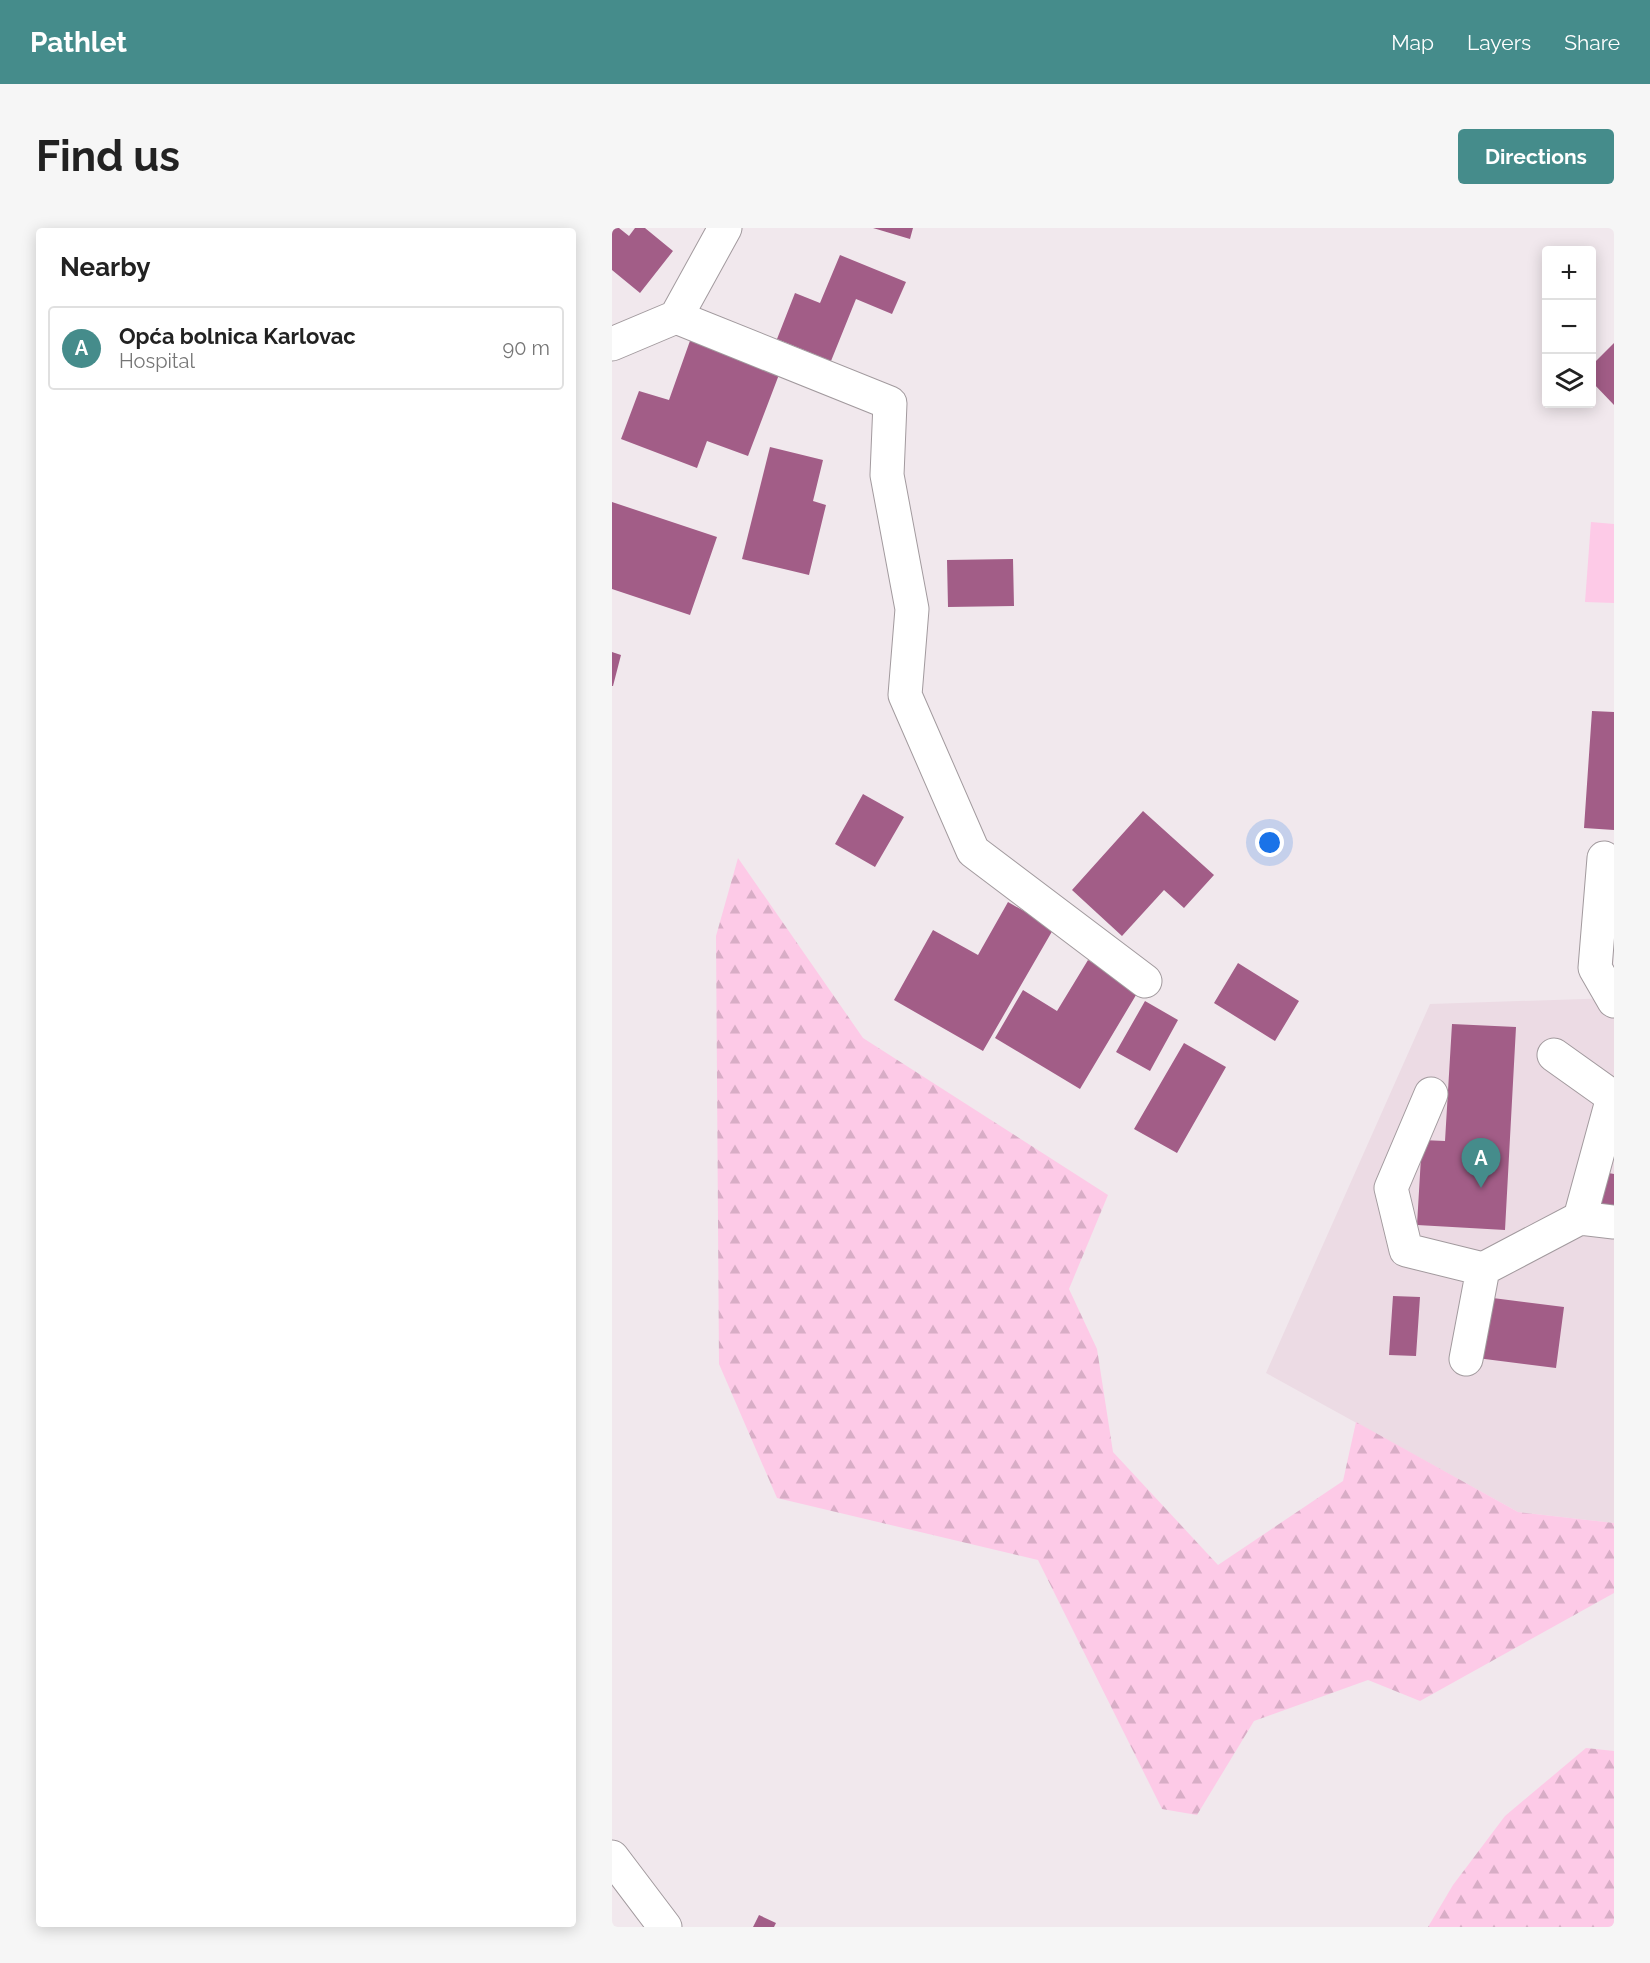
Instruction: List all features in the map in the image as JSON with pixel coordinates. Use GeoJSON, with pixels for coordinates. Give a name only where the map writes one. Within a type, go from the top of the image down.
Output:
{"type":"FeatureCollection","features":[{"type":"Feature","properties":{"kind":"street"},"geometry":{"type":"LineString","coordinates":[[612,344],[676,317],[725,228]]}},
{"type":"Feature","properties":{"kind":"street"},"geometry":{"type":"LineString","coordinates":[[676,317],[890,403],[887,476],[912,609],[905,694],[972,851],[1145,981]]}},
{"type":"Feature","properties":{"kind":"street"},"geometry":{"type":"LineString","coordinates":[[1604,858],[1595,968],[1614,1001]]}},
{"type":"Feature","properties":{"kind":"street"},"geometry":{"type":"LineString","coordinates":[[1554,1055],[1613,1096],[1580,1218]]}},
{"type":"Feature","properties":{"kind":"street"},"geometry":{"type":"LineString","coordinates":[[1431,1094],[1391,1188],[1406,1250],[1483,1269],[1580,1218],[1614,1222]]}},
{"type":"Feature","properties":{"kind":"street"},"geometry":{"type":"LineString","coordinates":[[1466,1359],[1483,1269]]}},
{"type":"Feature","properties":{"kind":"street"},"geometry":{"type":"LineString","coordinates":[[612,1857],[665,1927]]}},
{"type":"Feature","properties":{"kind":"shaded area"},"geometry":{"type":"Polygon","coordinates":[[[1614,998],[1614,1523],[1518,1512],[1266,1373],[1430,1004],[1614,998]]]}},
{"type":"Feature","properties":{"kind":"green space"},"geometry":{"type":"Polygon","coordinates":[[[1591,522],[1614,524],[1614,603],[1585,602],[1591,522]]]}},
{"type":"Feature","properties":{"kind":"green space"},"geometry":{"type":"Polygon","coordinates":[[[738,858],[863,1038],[1108,1195],[1069,1289],[1097,1349],[1113,1452],[1218,1565],[1343,1481],[1356,1422],[1518,1512],[1614,1523],[1614,1593],[1420,1701],[1368,1680],[1254,1721],[1197,1815],[1162,1809],[1038,1560],[777,1498],[719,1364],[716,936],[738,858]]]}},
{"type":"Feature","properties":{"kind":"green space"},"geometry":{"type":"Polygon","coordinates":[[[1586,1748],[1614,1751],[1614,1927],[1428,1927],[1453,1885],[1505,1816],[1586,1748]]]}},
{"type":"Feature","properties":{"kind":"building"},"geometry":{"type":"Polygon","coordinates":[[[612,228],[619,228],[629,236],[635,228],[645,228],[673,251],[640,293],[612,270],[612,228]]]}},
{"type":"Feature","properties":{"kind":"building"},"geometry":{"type":"Polygon","coordinates":[[[873,228],[913,228],[910,239],[873,228]]]}},
{"type":"Feature","properties":{"kind":"building"},"geometry":{"type":"Polygon","coordinates":[[[840,255],[906,282],[892,314],[856,299],[831,361],[777,339],[795,293],[820,303],[840,255]]]}},
{"type":"Feature","properties":{"kind":"building"},"geometry":{"type":"Polygon","coordinates":[[[691,338],[780,372],[748,456],[707,441],[697,468],[621,439],[639,391],[669,400],[691,338]]]}},
{"type":"Feature","properties":{"kind":"building"},"geometry":{"type":"Polygon","coordinates":[[[1614,343],[1614,405],[1596,386],[1596,361],[1614,343]]]}},
{"type":"Feature","properties":{"kind":"building"},"geometry":{"type":"Polygon","coordinates":[[[770,447],[823,460],[813,501],[826,505],[809,575],[742,559],[770,447]]]}},
{"type":"Feature","properties":{"kind":"building"},"geometry":{"type":"Polygon","coordinates":[[[612,502],[717,537],[690,615],[612,589],[612,502]]]}},
{"type":"Feature","properties":{"kind":"building"},"geometry":{"type":"Polygon","coordinates":[[[1013,559],[1014,606],[948,607],[947,560],[1013,559]]]}},
{"type":"Feature","properties":{"kind":"building"},"geometry":{"type":"Polygon","coordinates":[[[612,652],[621,655],[613,686],[612,686],[612,652]]]}},
{"type":"Feature","properties":{"kind":"building"},"geometry":{"type":"Polygon","coordinates":[[[1592,711],[1614,712],[1614,830],[1584,828],[1592,711]]]}},
{"type":"Feature","properties":{"kind":"building"},"geometry":{"type":"Polygon","coordinates":[[[863,794],[904,817],[875,867],[835,844],[863,794]]]}},
{"type":"Feature","properties":{"kind":"building"},"geometry":{"type":"Polygon","coordinates":[[[1143,811],[1214,875],[1184,908],[1164,890],[1122,936],[1072,890],[1143,811]]]}},
{"type":"Feature","properties":{"kind":"building"},"geometry":{"type":"Polygon","coordinates":[[[1008,902],[1054,928],[983,1051],[894,1000],[933,930],[978,955],[1008,902]]]}},
{"type":"Feature","properties":{"kind":"building"},"geometry":{"type":"Polygon","coordinates":[[[1088,960],[1139,990],[1080,1089],[995,1038],[1023,990],[1057,1011],[1088,960]]]}},
{"type":"Feature","properties":{"kind":"building"},"geometry":{"type":"Polygon","coordinates":[[[1238,963],[1299,1001],[1275,1041],[1214,1003],[1238,963]]]}},
{"type":"Feature","properties":{"kind":"building"},"geometry":{"type":"Polygon","coordinates":[[[1145,1001],[1178,1020],[1150,1071],[1116,1052],[1145,1001]]]}},
{"type":"Feature","properties":{"kind":"building"},"geometry":{"type":"Polygon","coordinates":[[[1452,1024],[1516,1027],[1505,1230],[1417,1225],[1422,1140],[1445,1141],[1452,1024]]]}},
{"type":"Feature","properties":{"kind":"building"},"geometry":{"type":"Polygon","coordinates":[[[1184,1043],[1226,1067],[1177,1153],[1134,1129],[1184,1043]]]}},
{"type":"Feature","properties":{"kind":"building"},"geometry":{"type":"Polygon","coordinates":[[[1598,1171],[1614,1174],[1614,1206],[1593,1203],[1598,1171]]]}},
{"type":"Feature","properties":{"kind":"building"},"geometry":{"type":"Polygon","coordinates":[[[1393,1296],[1420,1297],[1416,1356],[1389,1355],[1393,1296]]]}},
{"type":"Feature","properties":{"kind":"building"},"geometry":{"type":"Polygon","coordinates":[[[1485,1297],[1564,1307],[1556,1368],[1477,1358],[1485,1297]]]}},
{"type":"Feature","properties":{"kind":"building"},"geometry":{"type":"Polygon","coordinates":[[[759,1915],[776,1923],[774,1927],[753,1927],[759,1915]]]}},
{"type":"Feature","properties":{"kind":"place","name":"Opća bolnica Karlovac"},"geometry":{"type":"Point","coordinates":[1481,1188]}}]}
